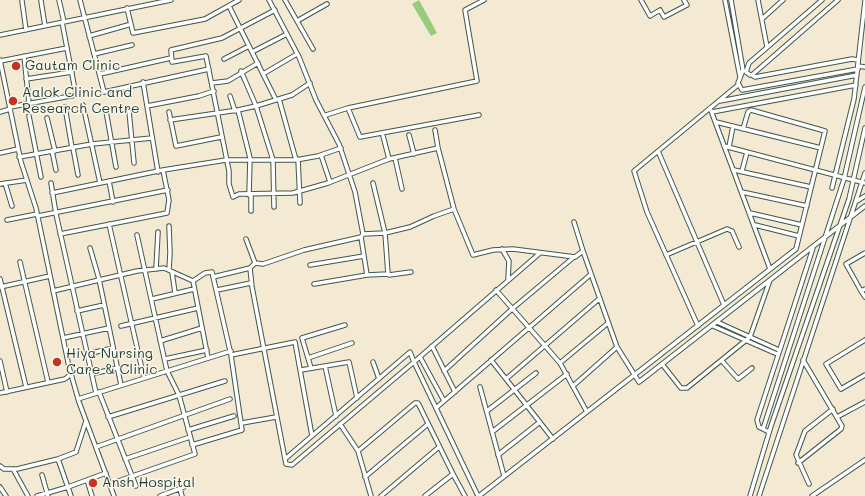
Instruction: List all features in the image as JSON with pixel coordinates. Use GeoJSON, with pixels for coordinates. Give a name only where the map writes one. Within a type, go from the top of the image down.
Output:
{"type":"FeatureCollection","features":[{"type":"Feature","properties":{"kind":"street"},"geometry":{"type":"LineString","coordinates":[[0,112],[29,103],[76,95],[58,0]]}},
{"type":"Feature","properties":{"kind":"street"},"geometry":{"type":"LineString","coordinates":[[80,0],[104,92],[143,82],[209,69]]}},
{"type":"Feature","properties":{"kind":"street"},"geometry":{"type":"LineString","coordinates":[[0,35],[171,0]]}},
{"type":"Feature","properties":{"kind":"street"},"geometry":{"type":"LineString","coordinates":[[127,8],[133,33],[205,19],[239,0]]}},
{"type":"Feature","properties":{"kind":"street"},"geometry":{"type":"LineString","coordinates":[[269,0],[297,54],[316,100],[326,115],[341,148],[350,174],[362,235],[367,275]]}},
{"type":"Feature","properties":{"kind":"street"},"geometry":{"type":"LineString","coordinates":[[285,0],[313,49]]}},
{"type":"Feature","properties":{"kind":"street"},"geometry":{"type":"LineString","coordinates":[[326,115],[348,108],[477,81],[465,10],[484,0]]}},
{"type":"Feature","properties":{"kind":"street"},"geometry":{"type":"LineString","coordinates":[[641,0],[650,16],[660,10],[664,17],[687,5],[684,0]]}},
{"type":"Feature","properties":{"kind":"street"},"geometry":{"type":"LineString","coordinates":[[725,0],[740,78]]}},
{"type":"Feature","properties":{"kind":"street"},"geometry":{"type":"LineString","coordinates":[[698,326],[647,212],[635,174],[636,169],[711,110],[738,85],[742,70],[731,0]]}},
{"type":"Feature","properties":{"kind":"street"},"geometry":{"type":"LineString","coordinates":[[758,0],[767,47]]}},
{"type":"Feature","properties":{"kind":"street"},"geometry":{"type":"LineString","coordinates":[[762,18],[783,0]]}},
{"type":"Feature","properties":{"kind":"street"},"geometry":{"type":"LineString","coordinates":[[822,0],[746,66],[746,72],[756,77],[852,59],[858,60]]}},
{"type":"Feature","properties":{"kind":"street"},"geometry":{"type":"LineString","coordinates":[[740,78],[751,75],[838,0]]}},
{"type":"Feature","properties":{"kind":"street"},"geometry":{"type":"LineString","coordinates":[[22,1],[26,30]]}},
{"type":"Feature","properties":{"kind":"street"},"geometry":{"type":"LineString","coordinates":[[41,1],[45,26]]}},
{"type":"Feature","properties":{"kind":"street"},"geometry":{"type":"LineString","coordinates":[[832,188],[856,85],[865,1]]}},
{"type":"Feature","properties":{"kind":"street"},"geometry":{"type":"LineString","coordinates":[[297,21],[326,4]]}},
{"type":"Feature","properties":{"kind":"street"},"geometry":{"type":"LineString","coordinates":[[229,6],[248,46],[278,100],[297,159],[300,203]]}},
{"type":"Feature","properties":{"kind":"street"},"geometry":{"type":"LineString","coordinates":[[274,10],[240,29],[214,41],[171,50],[172,62],[206,56],[214,91],[229,184],[234,197],[238,194],[250,195],[298,191],[330,182],[390,159],[438,148]]}},
{"type":"Feature","properties":{"kind":"street"},"geometry":{"type":"LineString","coordinates":[[89,36],[128,25]]}},
{"type":"Feature","properties":{"kind":"street"},"geometry":{"type":"LineString","coordinates":[[252,52],[287,34]]}},
{"type":"Feature","properties":{"kind":"street"},"geometry":{"type":"LineString","coordinates":[[94,54],[132,45]]}},
{"type":"Feature","properties":{"kind":"street"},"geometry":{"type":"LineString","coordinates":[[224,59],[248,46]]}},
{"type":"Feature","properties":{"kind":"street"},"geometry":{"type":"LineString","coordinates":[[67,48],[0,61],[19,157],[37,215],[71,374],[78,399],[114,496]]}},
{"type":"Feature","properties":{"kind":"street"},"geometry":{"type":"LineString","coordinates":[[263,74],[297,54]]}},
{"type":"Feature","properties":{"kind":"street"},"geometry":{"type":"LineString","coordinates":[[24,56],[29,103]]}},
{"type":"Feature","properties":{"kind":"street"},"geometry":{"type":"LineString","coordinates":[[100,74],[171,58]]}},
{"type":"Feature","properties":{"kind":"street"},"geometry":{"type":"LineString","coordinates":[[212,83],[228,80],[258,63]]}},
{"type":"Feature","properties":{"kind":"street"},"geometry":{"type":"LineString","coordinates":[[738,85],[744,90],[858,67],[865,67]]}},
{"type":"Feature","properties":{"kind":"street"},"geometry":{"type":"LineString","coordinates":[[26,79],[72,72]]}},
{"type":"Feature","properties":{"kind":"street"},"geometry":{"type":"LineString","coordinates":[[241,72],[256,106],[273,160],[274,207]]}},
{"type":"Feature","properties":{"kind":"street"},"geometry":{"type":"LineString","coordinates":[[719,101],[857,75]]}},
{"type":"Feature","properties":{"kind":"street"},"geometry":{"type":"LineString","coordinates":[[143,82],[158,172]]}},
{"type":"Feature","properties":{"kind":"street"},"geometry":{"type":"LineString","coordinates":[[170,120],[256,106],[292,95],[310,83]]}},
{"type":"Feature","properties":{"kind":"street"},"geometry":{"type":"LineString","coordinates":[[711,110],[856,85]]}},
{"type":"Feature","properties":{"kind":"street"},"geometry":{"type":"LineString","coordinates":[[763,429],[844,179],[865,87]]}},
{"type":"Feature","properties":{"kind":"street"},"geometry":{"type":"LineString","coordinates":[[0,89],[6,88]]}},
{"type":"Feature","properties":{"kind":"street"},"geometry":{"type":"LineString","coordinates":[[147,106],[200,96],[214,91]]}},
{"type":"Feature","properties":{"kind":"street"},"geometry":{"type":"LineString","coordinates":[[230,96],[237,110],[250,160],[251,211]]}},
{"type":"Feature","properties":{"kind":"street"},"geometry":{"type":"LineString","coordinates":[[83,105],[100,183]]}},
{"type":"Feature","properties":{"kind":"street"},"geometry":{"type":"LineString","coordinates":[[65,108],[78,175]]}},
{"type":"Feature","properties":{"kind":"street"},"geometry":{"type":"LineString","coordinates":[[348,108],[360,136],[479,114]]}},
{"type":"Feature","properties":{"kind":"street"},"geometry":{"type":"LineString","coordinates":[[711,110],[727,146],[734,170],[770,269]]}},
{"type":"Feature","properties":{"kind":"street"},"geometry":{"type":"LineString","coordinates":[[285,458],[410,352],[478,496],[796,249],[825,133],[823,129],[751,110],[748,112],[743,129]]}},
{"type":"Feature","properties":{"kind":"street"},"geometry":{"type":"LineString","coordinates":[[129,111],[134,163]]}},
{"type":"Feature","properties":{"kind":"street"},"geometry":{"type":"LineString","coordinates":[[106,112],[116,167]]}},
{"type":"Feature","properties":{"kind":"street"},"geometry":{"type":"LineString","coordinates":[[169,112],[176,146],[221,137]]}},
{"type":"Feature","properties":{"kind":"street"},"geometry":{"type":"LineString","coordinates":[[29,116],[41,177]]}},
{"type":"Feature","properties":{"kind":"street"},"geometry":{"type":"LineString","coordinates":[[48,118],[56,170]]}},
{"type":"Feature","properties":{"kind":"street"},"geometry":{"type":"LineString","coordinates":[[716,122],[821,148]]}},
{"type":"Feature","properties":{"kind":"street"},"geometry":{"type":"LineString","coordinates":[[727,146],[733,126]]}},
{"type":"Feature","properties":{"kind":"street"},"geometry":{"type":"LineString","coordinates":[[750,496],[769,432],[853,181],[865,128]]}},
{"type":"Feature","properties":{"kind":"street"},"geometry":{"type":"LineString","coordinates":[[435,130],[438,148],[454,209],[473,255],[502,249],[575,257]]}},
{"type":"Feature","properties":{"kind":"street"},"geometry":{"type":"LineString","coordinates":[[409,134],[414,154]]}},
{"type":"Feature","properties":{"kind":"street"},"geometry":{"type":"LineString","coordinates":[[383,136],[390,159]]}},
{"type":"Feature","properties":{"kind":"street"},"geometry":{"type":"LineString","coordinates":[[19,157],[92,144],[152,138]]}},
{"type":"Feature","properties":{"kind":"street"},"geometry":{"type":"LineString","coordinates":[[727,146],[844,179],[864,183]]}},
{"type":"Feature","properties":{"kind":"street"},"geometry":{"type":"LineString","coordinates":[[52,193],[163,170],[226,160],[297,159],[321,155],[341,148]]}},
{"type":"Feature","properties":{"kind":"street"},"geometry":{"type":"LineString","coordinates":[[0,153],[18,149]]}},
{"type":"Feature","properties":{"kind":"street"},"geometry":{"type":"LineString","coordinates":[[658,151],[724,306]]}},
{"type":"Feature","properties":{"kind":"street"},"geometry":{"type":"LineString","coordinates":[[742,171],[747,152]]}},
{"type":"Feature","properties":{"kind":"street"},"geometry":{"type":"LineString","coordinates":[[321,155],[330,182]]}},
{"type":"Feature","properties":{"kind":"street"},"geometry":{"type":"LineString","coordinates":[[396,158],[402,189]]}},
{"type":"Feature","properties":{"kind":"street"},"geometry":{"type":"LineString","coordinates":[[60,234],[167,213],[168,190],[163,170]]}},
{"type":"Feature","properties":{"kind":"street"},"geometry":{"type":"LineString","coordinates":[[734,170],[811,187]]}},
{"type":"Feature","properties":{"kind":"street"},"geometry":{"type":"LineString","coordinates":[[759,496],[803,360],[864,183],[865,173]]}},
{"type":"Feature","properties":{"kind":"street"},"geometry":{"type":"LineString","coordinates":[[0,184],[26,180]]}},
{"type":"Feature","properties":{"kind":"street"},"geometry":{"type":"LineString","coordinates":[[109,181],[113,202]]}},
{"type":"Feature","properties":{"kind":"street"},"geometry":{"type":"LineString","coordinates":[[5,183],[12,206]]}},
{"type":"Feature","properties":{"kind":"street"},"geometry":{"type":"LineString","coordinates":[[51,183],[60,234],[92,374],[98,393],[136,486]]}},
{"type":"Feature","properties":{"kind":"street"},"geometry":{"type":"LineString","coordinates":[[373,183],[385,233],[388,274]]}},
{"type":"Feature","properties":{"kind":"street"},"geometry":{"type":"LineString","coordinates":[[7,220],[37,215],[56,214],[168,190]]}},
{"type":"Feature","properties":{"kind":"street"},"geometry":{"type":"LineString","coordinates":[[742,192],[807,206]]}},
{"type":"Feature","properties":{"kind":"street"},"geometry":{"type":"LineString","coordinates":[[857,201],[865,196]]}},
{"type":"Feature","properties":{"kind":"street"},"geometry":{"type":"LineString","coordinates":[[574,222],[590,275],[617,347],[639,382],[865,206]]}},
{"type":"Feature","properties":{"kind":"street"},"geometry":{"type":"LineString","coordinates":[[254,263],[263,264],[304,250],[362,235],[385,233],[414,226],[434,216],[454,209]]}},
{"type":"Feature","properties":{"kind":"street"},"geometry":{"type":"LineString","coordinates":[[750,213],[802,225]]}},
{"type":"Feature","properties":{"kind":"street"},"geometry":{"type":"LineString","coordinates":[[109,224],[144,378]]}},
{"type":"Feature","properties":{"kind":"street"},"geometry":{"type":"LineString","coordinates":[[754,225],[799,236]]}},
{"type":"Feature","properties":{"kind":"street"},"geometry":{"type":"LineString","coordinates":[[169,226],[170,271],[175,293]]}},
{"type":"Feature","properties":{"kind":"street"},"geometry":{"type":"LineString","coordinates":[[666,255],[730,229],[739,247]]}},
{"type":"Feature","properties":{"kind":"street"},"geometry":{"type":"LineString","coordinates":[[156,269],[158,232]]}},
{"type":"Feature","properties":{"kind":"street"},"geometry":{"type":"LineString","coordinates":[[110,484],[195,454],[179,395],[167,371],[146,270],[137,235]]}},
{"type":"Feature","properties":{"kind":"street"},"geometry":{"type":"LineString","coordinates":[[246,239],[254,263]]}},
{"type":"Feature","properties":{"kind":"street"},"geometry":{"type":"LineString","coordinates":[[769,432],[759,427],[757,420],[778,352],[814,247]]}},
{"type":"Feature","properties":{"kind":"street"},"geometry":{"type":"LineString","coordinates":[[90,248],[99,280],[121,385]]}},
{"type":"Feature","properties":{"kind":"street"},"geometry":{"type":"LineString","coordinates":[[502,249],[509,262],[508,280]]}},
{"type":"Feature","properties":{"kind":"street"},"geometry":{"type":"LineString","coordinates":[[444,371],[512,309],[583,251]]}},
{"type":"Feature","properties":{"kind":"street"},"geometry":{"type":"LineString","coordinates":[[250,268],[251,283],[263,349],[286,464],[292,465],[540,253]]}},
{"type":"Feature","properties":{"kind":"street"},"geometry":{"type":"LineString","coordinates":[[865,253],[846,264],[863,290],[865,297]]}},
{"type":"Feature","properties":{"kind":"street"},"geometry":{"type":"LineString","coordinates":[[310,265],[364,256]]}},
{"type":"Feature","properties":{"kind":"street"},"geometry":{"type":"LineString","coordinates":[[20,262],[48,382]]}},
{"type":"Feature","properties":{"kind":"street"},"geometry":{"type":"LineString","coordinates":[[213,277],[250,268],[254,263]]}},
{"type":"Feature","properties":{"kind":"street"},"geometry":{"type":"LineString","coordinates":[[53,290],[120,275],[156,269],[170,271],[193,281]]}},
{"type":"Feature","properties":{"kind":"street"},"geometry":{"type":"LineString","coordinates":[[192,445],[242,430],[231,353],[212,272],[205,272],[193,281]]}},
{"type":"Feature","properties":{"kind":"street"},"geometry":{"type":"LineString","coordinates":[[314,284],[367,275],[389,275],[411,272]]}},
{"type":"Feature","properties":{"kind":"street"},"geometry":{"type":"LineString","coordinates":[[436,408],[590,275]]}},
{"type":"Feature","properties":{"kind":"street"},"geometry":{"type":"LineString","coordinates":[[1,287],[25,283],[50,276]]}},
{"type":"Feature","properties":{"kind":"street"},"geometry":{"type":"LineString","coordinates":[[0,278],[26,387]]}},
{"type":"Feature","properties":{"kind":"street"},"geometry":{"type":"LineString","coordinates":[[662,364],[681,388],[684,389],[722,361],[749,339],[771,279]]}},
{"type":"Feature","properties":{"kind":"street"},"geometry":{"type":"LineString","coordinates":[[193,281],[208,358]]}},
{"type":"Feature","properties":{"kind":"street"},"geometry":{"type":"LineString","coordinates":[[217,290],[251,283]]}},
{"type":"Feature","properties":{"kind":"street"},"geometry":{"type":"LineString","coordinates":[[152,299],[194,289]]}},
{"type":"Feature","properties":{"kind":"street"},"geometry":{"type":"LineString","coordinates":[[496,290],[560,363],[587,412]]}},
{"type":"Feature","properties":{"kind":"street"},"geometry":{"type":"LineString","coordinates":[[506,379],[599,299]]}},
{"type":"Feature","properties":{"kind":"street"},"geometry":{"type":"LineString","coordinates":[[77,311],[104,305]]}},
{"type":"Feature","properties":{"kind":"street"},"geometry":{"type":"LineString","coordinates":[[121,326],[198,308]]}},
{"type":"Feature","properties":{"kind":"street"},"geometry":{"type":"LineString","coordinates":[[710,317],[715,324],[778,352]]}},
{"type":"Feature","properties":{"kind":"street"},"geometry":{"type":"LineString","coordinates":[[560,363],[608,323]]}},
{"type":"Feature","properties":{"kind":"street"},"geometry":{"type":"LineString","coordinates":[[311,368],[302,338],[345,325]]}},
{"type":"Feature","properties":{"kind":"street"},"geometry":{"type":"LineString","coordinates":[[63,338],[109,328]]}},
{"type":"Feature","properties":{"kind":"street"},"geometry":{"type":"LineString","coordinates":[[160,341],[202,328]]}},
{"type":"Feature","properties":{"kind":"street"},"geometry":{"type":"LineString","coordinates":[[865,340],[826,364],[841,389],[865,375]]}},
{"type":"Feature","properties":{"kind":"street"},"geometry":{"type":"LineString","coordinates":[[78,399],[208,358],[296,342],[312,436]]}},
{"type":"Feature","properties":{"kind":"street"},"geometry":{"type":"LineString","coordinates":[[308,358],[352,343]]}},
{"type":"Feature","properties":{"kind":"street"},"geometry":{"type":"LineString","coordinates":[[432,346],[455,392]]}},
{"type":"Feature","properties":{"kind":"street"},"geometry":{"type":"LineString","coordinates":[[573,386],[617,347]]}},
{"type":"Feature","properties":{"kind":"street"},"geometry":{"type":"LineString","coordinates":[[87,354],[113,348]]}},
{"type":"Feature","properties":{"kind":"street"},"geometry":{"type":"LineString","coordinates":[[165,359],[207,350]]}},
{"type":"Feature","properties":{"kind":"street"},"geometry":{"type":"LineString","coordinates":[[420,356],[444,401]]}},
{"type":"Feature","properties":{"kind":"street"},"geometry":{"type":"LineString","coordinates":[[491,360],[553,438]]}},
{"type":"Feature","properties":{"kind":"street"},"geometry":{"type":"LineString","coordinates":[[798,463],[841,429],[842,424],[803,360]]}},
{"type":"Feature","properties":{"kind":"street"},"geometry":{"type":"LineString","coordinates":[[0,361],[8,392]]}},
{"type":"Feature","properties":{"kind":"street"},"geometry":{"type":"LineString","coordinates":[[722,361],[738,379],[752,368]]}},
{"type":"Feature","properties":{"kind":"street"},"geometry":{"type":"LineString","coordinates":[[301,370],[349,362],[357,398]]}},
{"type":"Feature","properties":{"kind":"street"},"geometry":{"type":"LineString","coordinates":[[373,362],[379,379]]}},
{"type":"Feature","properties":{"kind":"street"},"geometry":{"type":"LineString","coordinates":[[325,366],[336,416]]}},
{"type":"Feature","properties":{"kind":"street"},"geometry":{"type":"LineString","coordinates":[[92,374],[117,368]]}},
{"type":"Feature","properties":{"kind":"street"},"geometry":{"type":"LineString","coordinates":[[487,411],[536,373]]}},
{"type":"Feature","properties":{"kind":"street"},"geometry":{"type":"LineString","coordinates":[[0,393],[65,378],[71,374]]}},
{"type":"Feature","properties":{"kind":"street"},"geometry":{"type":"LineString","coordinates":[[492,432],[567,374]]}},
{"type":"Feature","properties":{"kind":"street"},"geometry":{"type":"LineString","coordinates":[[108,417],[225,381]]}},
{"type":"Feature","properties":{"kind":"street"},"geometry":{"type":"LineString","coordinates":[[480,387],[504,476]]}},
{"type":"Feature","properties":{"kind":"street"},"geometry":{"type":"LineString","coordinates":[[96,447],[117,438],[230,399]]}},
{"type":"Feature","properties":{"kind":"street"},"geometry":{"type":"LineString","coordinates":[[358,451],[416,402],[465,496]]}},
{"type":"Feature","properties":{"kind":"street"},"geometry":{"type":"LineString","coordinates":[[837,417],[865,402]]}},
{"type":"Feature","properties":{"kind":"street"},"geometry":{"type":"LineString","coordinates":[[809,484],[796,456],[805,432],[833,409]]}},
{"type":"Feature","properties":{"kind":"street"},"geometry":{"type":"LineString","coordinates":[[188,430],[234,416]]}},
{"type":"Feature","properties":{"kind":"street"},"geometry":{"type":"LineString","coordinates":[[242,423],[276,417]]}},
{"type":"Feature","properties":{"kind":"street"},"geometry":{"type":"LineString","coordinates":[[0,466],[2,469],[13,469],[58,459],[76,452],[86,421]]}},
{"type":"Feature","properties":{"kind":"street"},"geometry":{"type":"LineString","coordinates":[[498,455],[540,422]]}},
{"type":"Feature","properties":{"kind":"street"},"geometry":{"type":"LineString","coordinates":[[340,424],[358,451],[371,496]]}},
{"type":"Feature","properties":{"kind":"street"},"geometry":{"type":"LineString","coordinates":[[365,477],[428,424]]}},
{"type":"Feature","properties":{"kind":"street"},"geometry":{"type":"LineString","coordinates":[[125,459],[190,437]]}},
{"type":"Feature","properties":{"kind":"street"},"geometry":{"type":"LineString","coordinates":[[381,496],[439,447]]}},
{"type":"Feature","properties":{"kind":"street"},"geometry":{"type":"LineString","coordinates":[[58,459],[71,496]]}},
{"type":"Feature","properties":{"kind":"street"},"geometry":{"type":"LineString","coordinates":[[812,496],[865,460]]}},
{"type":"Feature","properties":{"kind":"street"},"geometry":{"type":"LineString","coordinates":[[13,469],[28,496]]}},
{"type":"Feature","properties":{"kind":"street"},"geometry":{"type":"LineString","coordinates":[[37,496],[48,494],[106,473]]}},
{"type":"Feature","properties":{"kind":"street"},"geometry":{"type":"LineString","coordinates":[[425,496],[453,474]]}},
{"type":"Feature","properties":{"kind":"street"},"geometry":{"type":"LineString","coordinates":[[42,475],[48,494]]}},
{"type":"Feature","properties":{"kind":"street"},"geometry":{"type":"LineString","coordinates":[[87,480],[92,496]]}},
{"type":"Feature","properties":{"kind":"street"},"geometry":{"type":"LineString","coordinates":[[0,487],[6,496]]}},
{"type":"Feature","properties":{"kind":"street"},"geometry":{"type":"LineString","coordinates":[[160,496],[184,487]]}},
{"type":"Feature","properties":{"kind":"street"},"geometry":{"type":"LineString","coordinates":[[180,489],[182,496]]}},
{"type":"Feature","properties":{"kind":"green space"},"geometry":{"type":"Polygon","coordinates":[[[419,0],[437,33],[431,36],[412,4],[419,0]]]}},
{"type":"Feature","properties":{"kind":"place","name":"Gautam Clinic"},"geometry":{"type":"Point","coordinates":[16,66]}},
{"type":"Feature","properties":{"kind":"place","name":"Aalok Clinic and Research Centre"},"geometry":{"type":"Point","coordinates":[13,101]}},
{"type":"Feature","properties":{"kind":"place","name":"Hiya Nursing Care & Clinic"},"geometry":{"type":"Point","coordinates":[57,362]}},
{"type":"Feature","properties":{"kind":"place","name":"Ansh Hospital"},"geometry":{"type":"Point","coordinates":[93,483]}}]}
